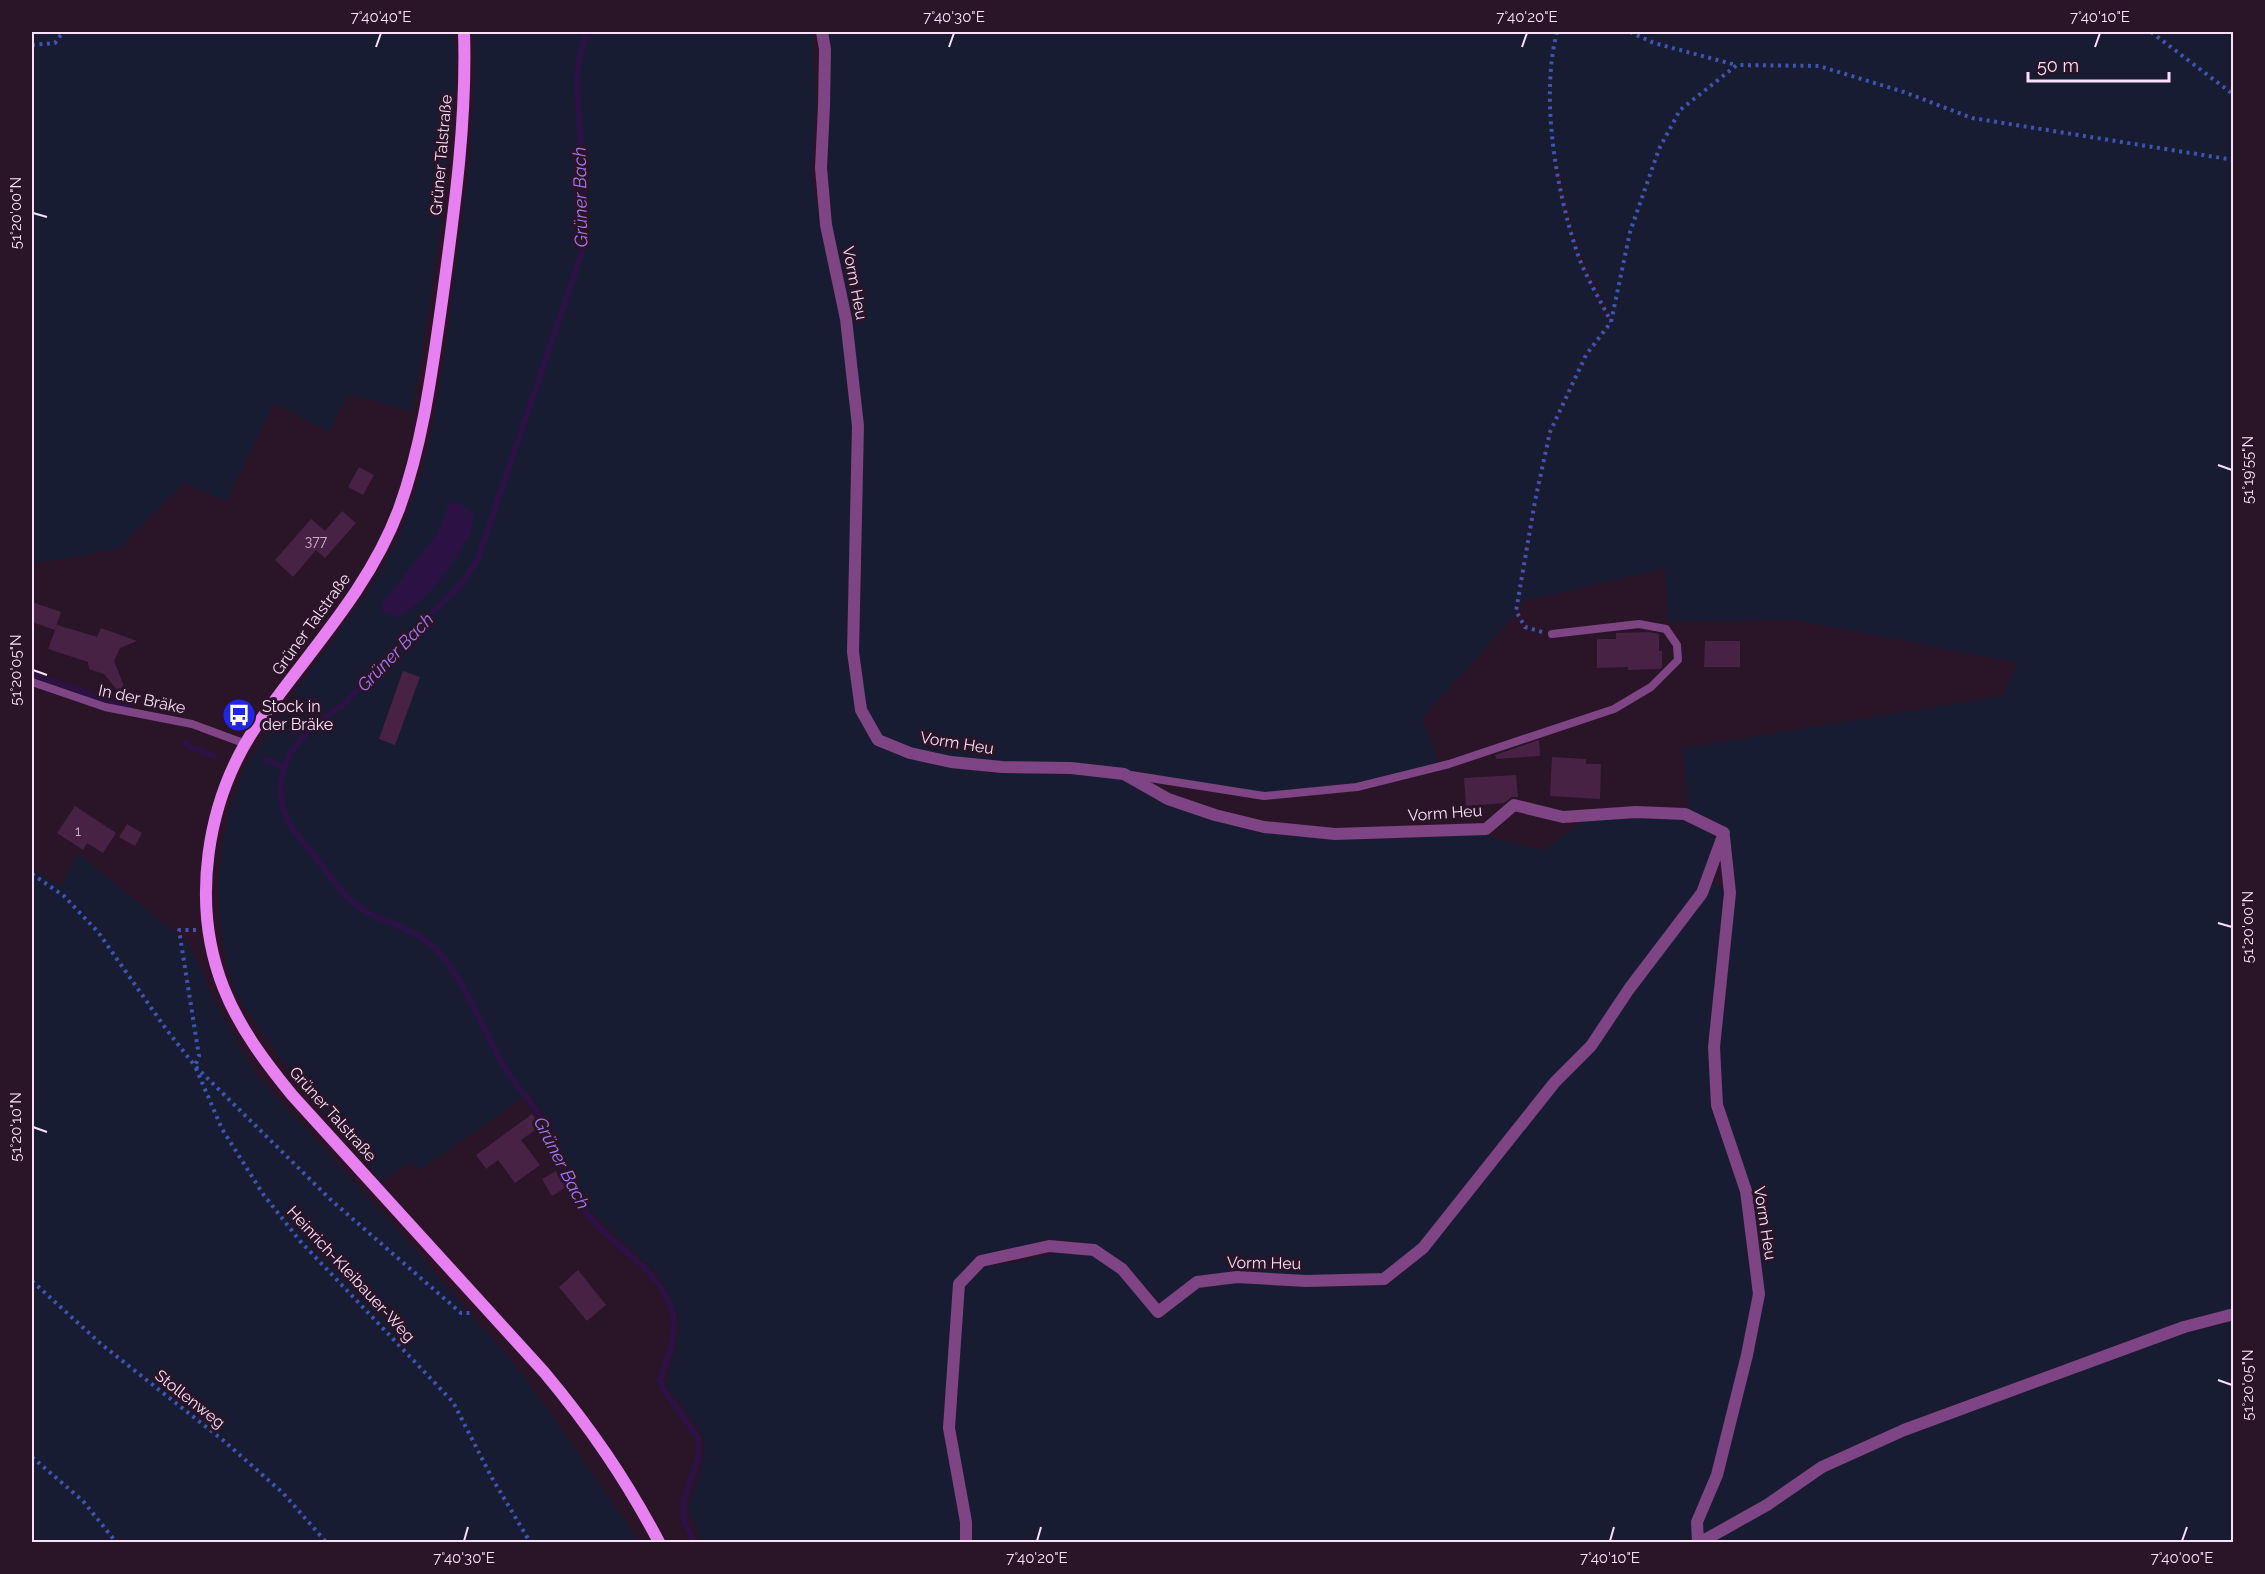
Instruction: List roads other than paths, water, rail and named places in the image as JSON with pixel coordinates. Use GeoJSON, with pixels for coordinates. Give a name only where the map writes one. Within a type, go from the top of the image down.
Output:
{"type":"FeatureCollection","features":[{"type":"Feature","properties":{"kind":"main road","name":"Grüner Talstraße"},"geometry":{"type":"LineString","coordinates":[[464,32],[465,64],[457,192],[430,381],[420,434],[407,483],[398,511],[367,574],[344,610],[258,725],[246,744],[225,789],[211,837],[206,883],[208,930],[214,961],[225,991],[243,1028],[266,1064],[581,1417],[636,1498],[659,1542]]}},
{"type":"Feature","properties":{"kind":"street","name":"Vorm Heu"},"geometry":{"type":"LineString","coordinates":[[822,32],[825,49],[821,168],[826,225],[846,320],[858,426],[853,652],[861,710],[878,740],[910,753],[951,762],[1002,767],[1071,768],[1124,774],[1168,798],[1215,815],[1264,827],[1335,834],[1486,830],[1514,805],[1563,817],[1636,812],[1685,814],[1724,833]]}},
{"type":"Feature","properties":{"kind":"street","name":"Vorm Heu"},"geometry":{"type":"LineString","coordinates":[[966,1542],[966,1522],[949,1428],[959,1284],[981,1261],[1048,1246],[1094,1250],[1122,1269],[1158,1312],[1197,1282],[1237,1277],[1306,1281],[1384,1279],[1423,1248],[1555,1083],[1591,1046],[1629,989],[1702,893],[1724,833]]}},
{"type":"Feature","properties":{"kind":"street","name":"Vorm Heu"},"geometry":{"type":"LineString","coordinates":[[1724,833],[1730,893],[1714,1047],[1717,1105],[1746,1191],[1759,1294],[1747,1355],[1717,1475],[1697,1522],[1700,1542],[1767,1505],[1822,1467],[1904,1430],[2184,1327],[2234,1314]]}},
{"type":"Feature","properties":{"kind":"lane"},"geometry":{"type":"LineString","coordinates":[[1124,774],[1264,796],[1357,787],[1449,764],[1614,709],[1651,687],[1677,660],[1677,645],[1666,629],[1639,624],[1552,634]]}},
{"type":"Feature","properties":{"kind":"lane","name":"In der Bräke"},"geometry":{"type":"LineString","coordinates":[[32,682],[105,707],[192,724],[246,744]]}},
{"type":"Feature","properties":{"kind":"waterway","name":"Grüner Bach"},"geometry":{"type":"LineString","coordinates":[[587,32],[579,59],[577,80],[585,221],[584,246],[478,559],[461,584],[343,705],[314,726],[301,739],[291,752],[284,767],[281,800],[293,829],[349,899],[373,915],[416,934],[443,957],[467,995],[507,1071],[547,1126],[582,1206],[600,1228],[649,1272],[667,1299],[673,1315],[674,1331],[660,1380],[662,1387],[698,1438],[699,1456],[684,1499],[684,1520],[694,1542]]}},
{"type":"Feature","properties":{"kind":"waterway"},"geometry":{"type":"LineString","coordinates":[[32,674],[130,708]]}},
{"type":"Feature","properties":{"kind":"waterway"},"geometry":{"type":"LineString","coordinates":[[185,742],[189,747],[215,756]]}},
{"type":"Feature","properties":{"kind":"waterway"},"geometry":{"type":"LineString","coordinates":[[266,760],[285,767]]}},
{"type":"Feature","properties":{"kind":"place","name":"Stock in der Bräke"},"geometry":{"type":"Point","coordinates":[239,715]}}]}
